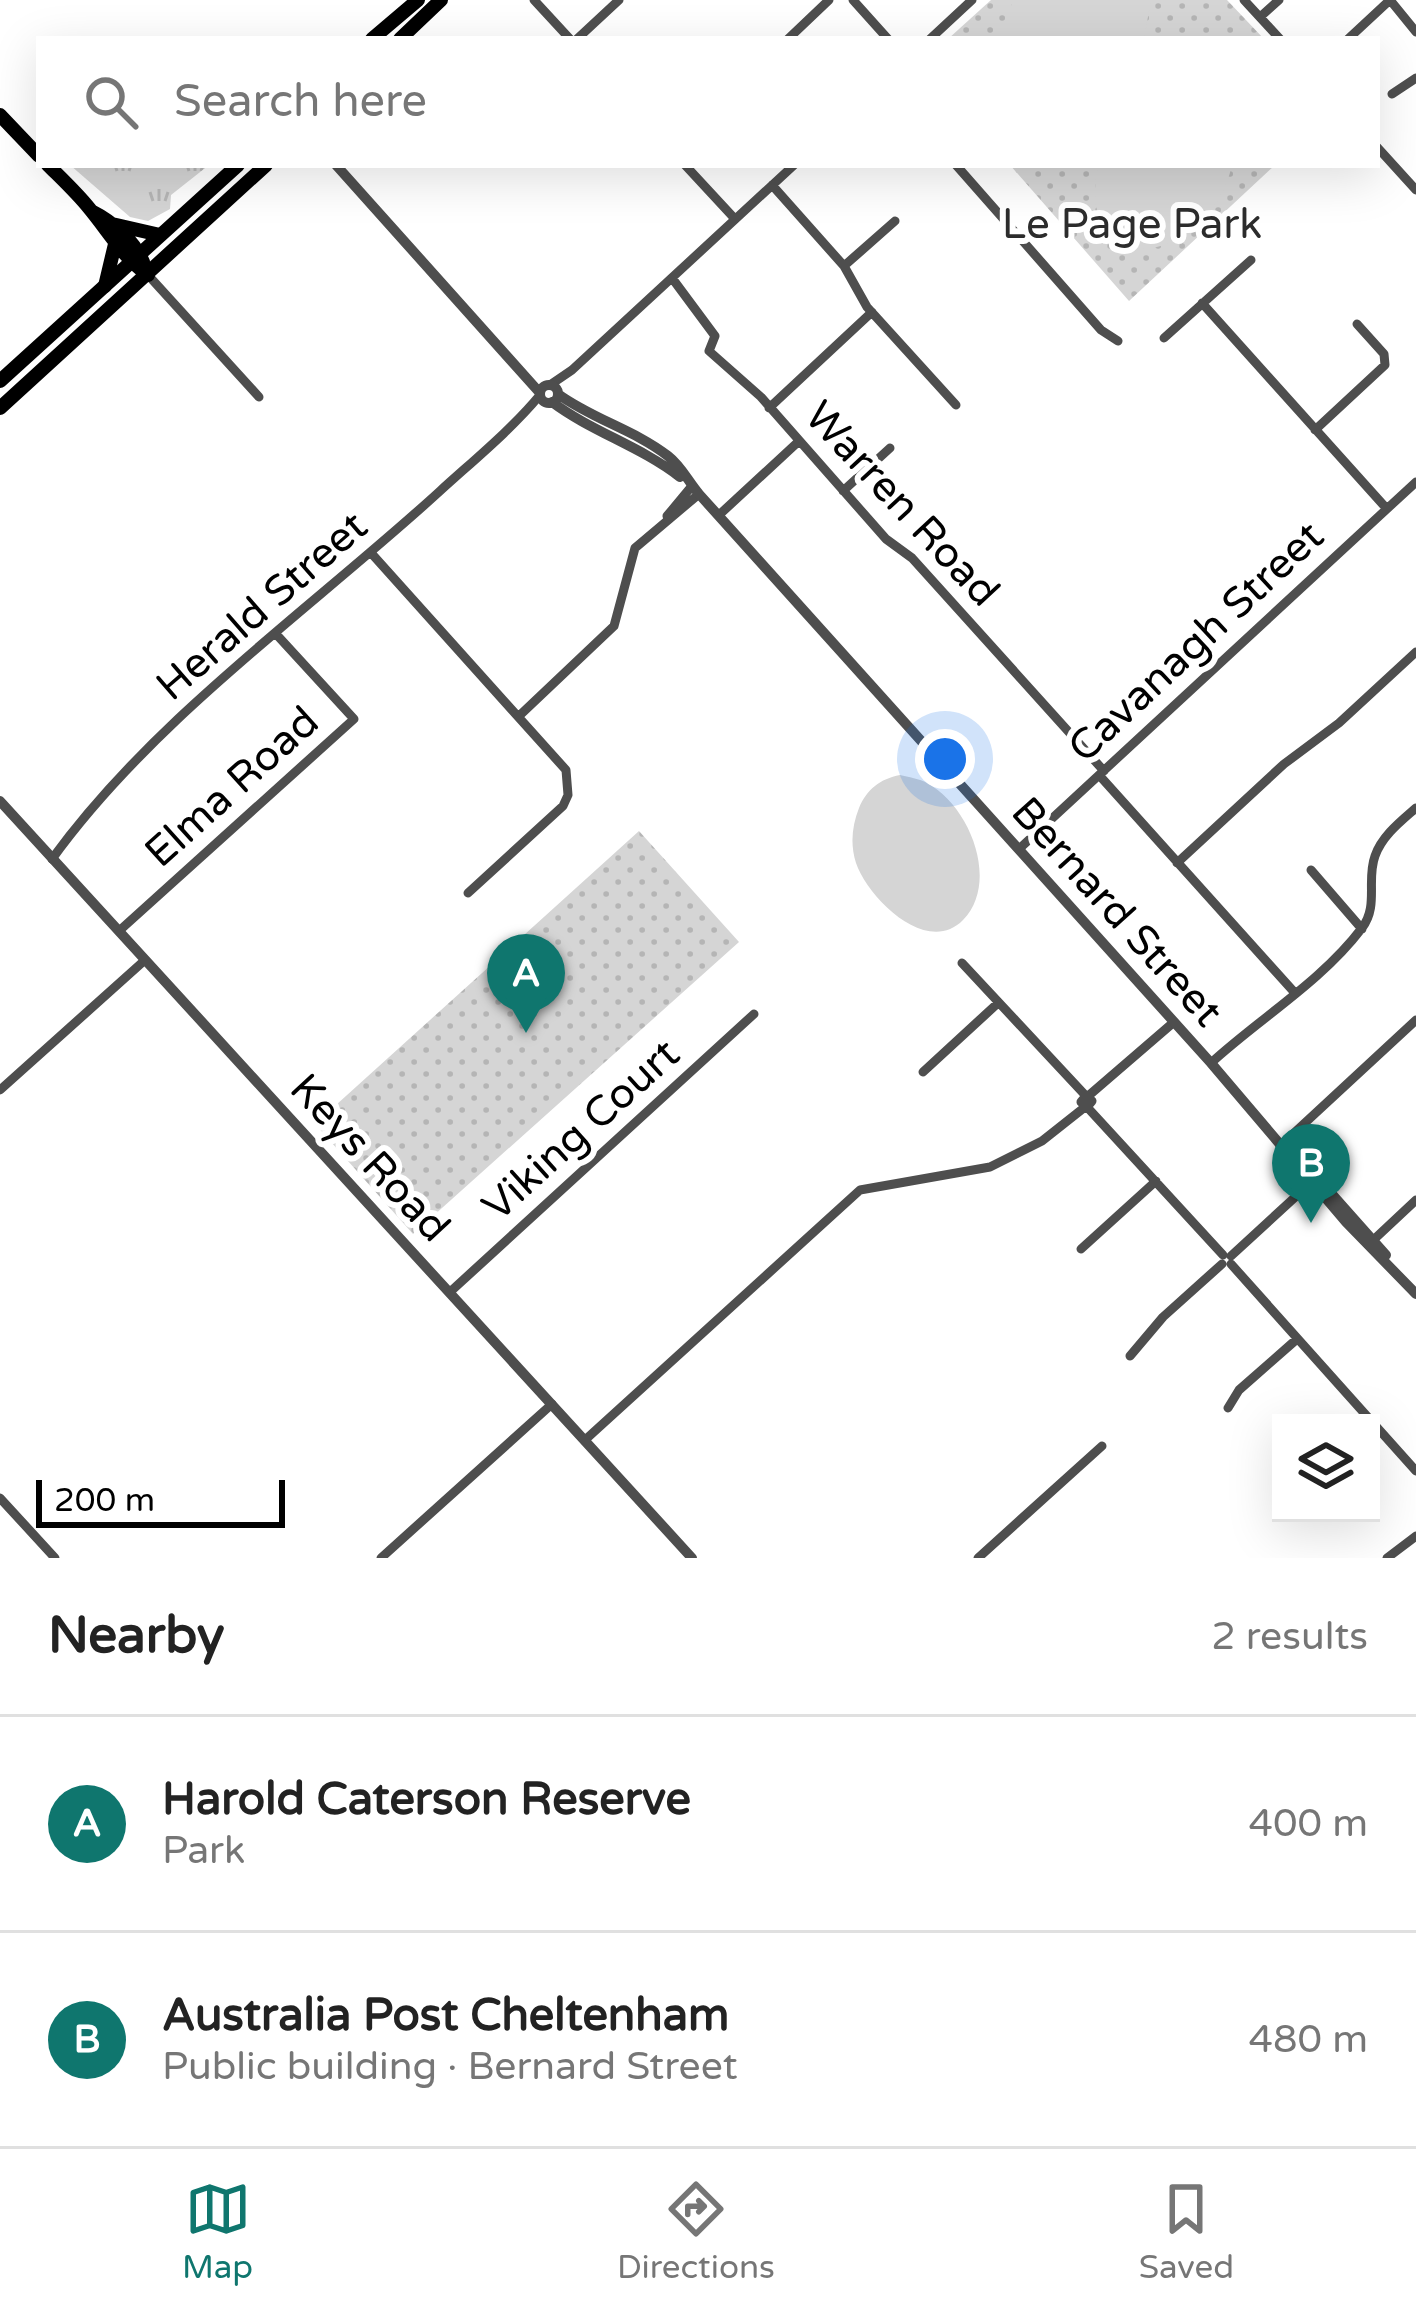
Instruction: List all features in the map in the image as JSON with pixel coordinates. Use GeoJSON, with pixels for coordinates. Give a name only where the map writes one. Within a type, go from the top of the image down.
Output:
{"type":"FeatureCollection","features":[{"type":"Feature","properties":{"kind":"main road"},"geometry":{"type":"LineString","coordinates":[[376,36],[418,0]]}},
{"type":"Feature","properties":{"kind":"main road"},"geometry":{"type":"LineString","coordinates":[[403,36],[441,0]]}},
{"type":"Feature","properties":{"kind":"main road"},"geometry":{"type":"LineString","coordinates":[[0,115],[36,153]]}},
{"type":"Feature","properties":{"kind":"main road"},"geometry":{"type":"LineString","coordinates":[[51,168],[93,212],[115,244],[135,258]]}},
{"type":"Feature","properties":{"kind":"main road"},"geometry":{"type":"LineString","coordinates":[[0,381],[235,168]]}},
{"type":"Feature","properties":{"kind":"main road"},"geometry":{"type":"LineString","coordinates":[[0,408],[263,168]]}},
{"type":"Feature","properties":{"kind":"main road"},"geometry":{"type":"LineString","coordinates":[[93,212],[112,224],[160,235]]}},
{"type":"Feature","properties":{"kind":"main road"},"geometry":{"type":"LineString","coordinates":[[112,224],[148,275]]}},
{"type":"Feature","properties":{"kind":"main road"},"geometry":{"type":"LineString","coordinates":[[105,286],[115,244]]}},
{"type":"Feature","properties":{"kind":"street"},"geometry":{"type":"LineString","coordinates":[[534,0],[570,36]]}},
{"type":"Feature","properties":{"kind":"street"},"geometry":{"type":"LineString","coordinates":[[577,36],[619,0]]}},
{"type":"Feature","properties":{"kind":"street"},"geometry":{"type":"LineString","coordinates":[[791,36],[829,0]]}},
{"type":"Feature","properties":{"kind":"street"},"geometry":{"type":"LineString","coordinates":[[853,0],[885,36]]}},
{"type":"Feature","properties":{"kind":"street"},"geometry":{"type":"LineString","coordinates":[[933,36],[972,0]]}},
{"type":"Feature","properties":{"kind":"street"},"geometry":{"type":"LineString","coordinates":[[1244,0],[1277,36]]}},
{"type":"Feature","properties":{"kind":"street"},"geometry":{"type":"LineString","coordinates":[[1260,17],[1279,0]]}},
{"type":"Feature","properties":{"kind":"street"},"geometry":{"type":"LineString","coordinates":[[1351,36],[1390,0],[1416,32]]}},
{"type":"Feature","properties":{"kind":"street"},"geometry":{"type":"LineString","coordinates":[[1392,94],[1416,78]]}},
{"type":"Feature","properties":{"kind":"street"},"geometry":{"type":"LineString","coordinates":[[1380,150],[1416,190]]}},
{"type":"Feature","properties":{"kind":"street","name":"Bernard Street"},"geometry":{"type":"LineString","coordinates":[[339,168],[549,394],[593,431],[653,457],[696,490],[1416,1294]]}},
{"type":"Feature","properties":{"kind":"street"},"geometry":{"type":"LineString","coordinates":[[688,168],[735,220]]}},
{"type":"Feature","properties":{"kind":"street","name":"Herald Street"},"geometry":{"type":"LineString","coordinates":[[52,859],[134,761],[372,554],[791,168]]}},
{"type":"Feature","properties":{"kind":"street"},"geometry":{"type":"LineString","coordinates":[[959,168],[1101,330],[1118,340]]}},
{"type":"Feature","properties":{"kind":"street"},"geometry":{"type":"LineString","coordinates":[[772,185],[844,266],[872,312],[956,405]]}},
{"type":"Feature","properties":{"kind":"street"},"geometry":{"type":"LineString","coordinates":[[844,266],[895,221]]}},
{"type":"Feature","properties":{"kind":"street"},"geometry":{"type":"LineString","coordinates":[[1164,338],[1251,260]]}},
{"type":"Feature","properties":{"kind":"street"},"geometry":{"type":"LineString","coordinates":[[148,275],[260,397]]}},
{"type":"Feature","properties":{"kind":"street","name":"Warren Road"},"geometry":{"type":"LineString","coordinates":[[672,278],[715,336],[709,352],[769,408],[886,539],[908,554],[1295,993]]}},
{"type":"Feature","properties":{"kind":"street"},"geometry":{"type":"LineString","coordinates":[[1202,303],[1387,509]]}},
{"type":"Feature","properties":{"kind":"street"},"geometry":{"type":"LineString","coordinates":[[769,408],[872,312]]}},
{"type":"Feature","properties":{"kind":"street"},"geometry":{"type":"LineString","coordinates":[[1316,430],[1385,365],[1384,354],[1357,324]]}},
{"type":"Feature","properties":{"kind":"street"},"geometry":{"type":"LineString","coordinates":[[719,515],[798,442]]}},
{"type":"Feature","properties":{"kind":"street"},"geometry":{"type":"LineString","coordinates":[[843,491],[890,448]]}},
{"type":"Feature","properties":{"kind":"street","name":"Cavanagh Street"},"geometry":{"type":"LineString","coordinates":[[1019,849],[1416,482]]}},
{"type":"Feature","properties":{"kind":"street"},"geometry":{"type":"LineString","coordinates":[[518,716],[614,626],[632,553],[696,490]]}},
{"type":"Feature","properties":{"kind":"street"},"geometry":{"type":"LineString","coordinates":[[372,554],[564,766],[568,799],[468,893]]}},
{"type":"Feature","properties":{"kind":"street","name":"Elma Road"},"geometry":{"type":"LineString","coordinates":[[119,931],[354,719],[276,634]]}},
{"type":"Feature","properties":{"kind":"street"},"geometry":{"type":"LineString","coordinates":[[1178,863],[1284,764],[1339,723],[1416,652]]}},
{"type":"Feature","properties":{"kind":"street","name":"Keys Road"},"geometry":{"type":"LineString","coordinates":[[0,802],[692,1558]]}},
{"type":"Feature","properties":{"kind":"street"},"geometry":{"type":"LineString","coordinates":[[1210,1063],[1295,993],[1362,929],[1371,909],[1376,853],[1416,808]]}},
{"type":"Feature","properties":{"kind":"street"},"geometry":{"type":"LineString","coordinates":[[1311,870],[1362,929]]}},
{"type":"Feature","properties":{"kind":"street"},"geometry":{"type":"LineString","coordinates":[[0,1090],[145,959]]}},
{"type":"Feature","properties":{"kind":"street"},"geometry":{"type":"LineString","coordinates":[[962,963],[1360,1414]]}},
{"type":"Feature","properties":{"kind":"street"},"geometry":{"type":"LineString","coordinates":[[923,1072],[998,1003]]}},
{"type":"Feature","properties":{"kind":"street","name":"Viking Court"},"geometry":{"type":"LineString","coordinates":[[450,1292],[754,1014]]}},
{"type":"Feature","properties":{"kind":"street"},"geometry":{"type":"LineString","coordinates":[[1283,1144],[1416,1020]]}},
{"type":"Feature","properties":{"kind":"street"},"geometry":{"type":"LineString","coordinates":[[584,1440],[860,1190],[990,1167],[1042,1141],[1174,1022]]}},
{"type":"Feature","properties":{"kind":"street"},"geometry":{"type":"LineString","coordinates":[[1081,1249],[1156,1181]]}},
{"type":"Feature","properties":{"kind":"street"},"geometry":{"type":"LineString","coordinates":[[1130,1356],[1163,1317],[1314,1181]]}},
{"type":"Feature","properties":{"kind":"street"},"geometry":{"type":"LineString","coordinates":[[1371,1242],[1416,1200]]}},
{"type":"Feature","properties":{"kind":"street"},"geometry":{"type":"LineString","coordinates":[[1228,1408],[1239,1390],[1297,1339]]}},
{"type":"Feature","properties":{"kind":"street"},"geometry":{"type":"LineString","coordinates":[[381,1558],[553,1404]]}},
{"type":"Feature","properties":{"kind":"street"},"geometry":{"type":"LineString","coordinates":[[1380,1437],[1416,1472]]}},
{"type":"Feature","properties":{"kind":"street"},"geometry":{"type":"LineString","coordinates":[[978,1558],[1102,1447]]}},
{"type":"Feature","properties":{"kind":"street"},"geometry":{"type":"LineString","coordinates":[[0,1498],[55,1558]]}},
{"type":"Feature","properties":{"kind":"street"},"geometry":{"type":"LineString","coordinates":[[1387,1558],[1416,1536]]}},
{"type":"Feature","properties":{"kind":"green space"},"geometry":{"type":"Polygon","coordinates":[[[991,0],[1227,0],[1261,36],[951,36],[991,0]]]}},
{"type":"Feature","properties":{"kind":"green space"},"geometry":{"type":"Polygon","coordinates":[[[1013,0],[1151,0],[1145,36],[1001,36],[1013,0]]]}},
{"type":"Feature","properties":{"kind":"green space"},"geometry":{"type":"Polygon","coordinates":[[[73,168],[205,168],[171,195],[170,209],[148,221],[130,217],[73,168]]]}},
{"type":"Feature","properties":{"kind":"green space","name":"Le Page Park"},"geometry":{"type":"Polygon","coordinates":[[[1013,168],[1272,168],[1129,301],[1013,168]]]}},
{"type":"Feature","properties":{"kind":"green space"},"geometry":{"type":"Polygon","coordinates":[[[1098,168],[1231,168],[1219,199],[1198,225],[1173,242],[1147,249],[1124,245],[1106,231],[1096,204],[1098,168]]]}},
{"type":"Feature","properties":{"kind":"green space"},"geometry":{"type":"Polygon","coordinates":[[[900,775],[942,794],[967,826],[975,846],[979,886],[974,904],[949,930],[933,932],[900,918],[873,892],[856,863],[853,835],[862,801],[875,786],[900,775]]]}},
{"type":"Feature","properties":{"kind":"green space"},"geometry":{"type":"Polygon","coordinates":[[[639,831],[739,942],[413,1234],[315,1124],[639,831]]]}},
{"type":"Feature","properties":{"kind":"place","name":"Harold Caterson Reserve"},"geometry":{"type":"Point","coordinates":[526,1033]}},
{"type":"Feature","properties":{"kind":"place","name":"Australia Post Cheltenham"},"geometry":{"type":"Point","coordinates":[1311,1223]}}]}
